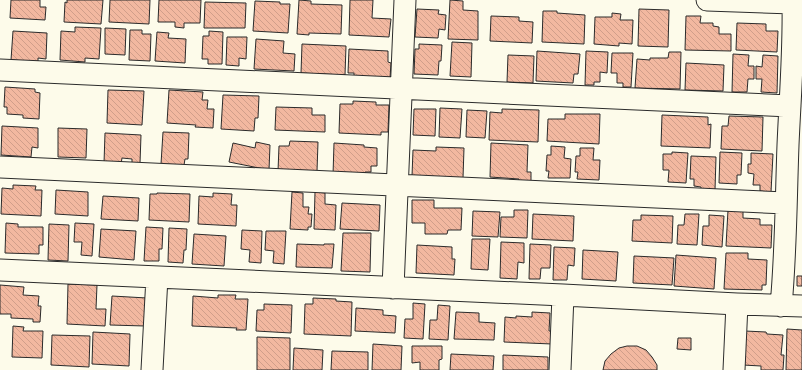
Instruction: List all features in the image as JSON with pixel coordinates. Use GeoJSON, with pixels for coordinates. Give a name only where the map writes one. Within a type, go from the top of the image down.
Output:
{"type":"FeatureCollection","features":[{"type":"Feature","properties":{"kind":"street"},"geometry":{"type":"LineString","coordinates":[[393,288],[405,0]]}},
{"type":"Feature","properties":{"kind":"street"},"geometry":{"type":"LineString","coordinates":[[707,0],[797,5],[793,24],[790,106],[795,173],[786,202],[781,306]]}},
{"type":"Feature","properties":{"kind":"street"},"geometry":{"type":"LineString","coordinates":[[0,70],[790,106]]}},
{"type":"Feature","properties":{"kind":"street"},"geometry":{"type":"LineString","coordinates":[[0,167],[786,202]]}},
{"type":"Feature","properties":{"kind":"street"},"geometry":{"type":"LineString","coordinates":[[0,270],[802,306]]}},
{"type":"Feature","properties":{"kind":"street"},"geometry":{"type":"LineString","coordinates":[[152,370],[158,277]]}},
{"type":"Feature","properties":{"kind":"street"},"geometry":{"type":"LineString","coordinates":[[560,370],[563,295]]}},
{"type":"Feature","properties":{"kind":"street"},"geometry":{"type":"LineString","coordinates":[[734,370],[737,304]]}},
{"type":"Feature","properties":{"kind":"building"},"geometry":{"type":"Polygon","coordinates":[[[11,0],[40,0],[40,7],[46,7],[45,20],[10,18],[11,0]]]}},
{"type":"Feature","properties":{"kind":"building"},"geometry":{"type":"Polygon","coordinates":[[[67,0],[103,0],[101,24],[64,22],[65,2],[67,3],[67,0]]]}},
{"type":"Feature","properties":{"kind":"building"},"geometry":{"type":"Polygon","coordinates":[[[110,0],[150,0],[149,24],[109,22],[110,0]]]}},
{"type":"Feature","properties":{"kind":"building"},"geometry":{"type":"Polygon","coordinates":[[[159,0],[201,0],[200,23],[184,23],[184,28],[175,27],[175,22],[158,22],[159,0]]]}},
{"type":"Feature","properties":{"kind":"building"},"geometry":{"type":"Polygon","coordinates":[[[299,0],[311,1],[311,4],[342,5],[341,34],[297,34],[299,0]]]}},
{"type":"Feature","properties":{"kind":"building"},"geometry":{"type":"Polygon","coordinates":[[[350,0],[373,0],[372,18],[391,19],[389,37],[349,35],[350,0]]]}},
{"type":"Feature","properties":{"kind":"building"},"geometry":{"type":"Polygon","coordinates":[[[450,0],[463,1],[463,10],[478,11],[478,40],[448,39],[450,0]]]}},
{"type":"Feature","properties":{"kind":"building"},"geometry":{"type":"Polygon","coordinates":[[[255,1],[290,4],[288,33],[253,31],[255,1]]]}},
{"type":"Feature","properties":{"kind":"building"},"geometry":{"type":"Polygon","coordinates":[[[205,2],[246,3],[245,28],[204,28],[205,2]]]}},
{"type":"Feature","properties":{"kind":"building"},"geometry":{"type":"Polygon","coordinates":[[[417,9],[439,10],[438,14],[446,15],[445,30],[439,29],[438,38],[415,37],[417,9]]]}},
{"type":"Feature","properties":{"kind":"building"},"geometry":{"type":"Polygon","coordinates":[[[639,9],[669,10],[668,47],[638,46],[639,9]]]}},
{"type":"Feature","properties":{"kind":"building"},"geometry":{"type":"Polygon","coordinates":[[[543,11],[557,11],[557,13],[585,15],[584,44],[542,42],[543,11]]]}},
{"type":"Feature","properties":{"kind":"building"},"geometry":{"type":"Polygon","coordinates":[[[612,13],[621,14],[620,20],[633,20],[632,44],[619,43],[619,46],[594,44],[595,17],[612,17],[612,13]]]}},
{"type":"Feature","properties":{"kind":"building"},"geometry":{"type":"Polygon","coordinates":[[[491,16],[519,17],[519,21],[533,22],[532,43],[490,41],[491,16]]]}},
{"type":"Feature","properties":{"kind":"building"},"geometry":{"type":"Polygon","coordinates":[[[686,16],[701,16],[700,23],[713,23],[713,26],[719,27],[719,34],[731,34],[731,51],[685,50],[686,16]]]}},
{"type":"Feature","properties":{"kind":"building"},"geometry":{"type":"Polygon","coordinates":[[[737,23],[766,24],[766,31],[778,31],[777,52],[736,50],[737,23]]]}},
{"type":"Feature","properties":{"kind":"building"},"geometry":{"type":"Polygon","coordinates":[[[75,27],[101,28],[99,59],[85,58],[85,62],[60,60],[61,31],[75,32],[75,27]]]}},
{"type":"Feature","properties":{"kind":"building"},"geometry":{"type":"Polygon","coordinates":[[[105,28],[126,29],[125,55],[105,54],[105,28]]]}},
{"type":"Feature","properties":{"kind":"building"},"geometry":{"type":"Polygon","coordinates":[[[130,30],[142,30],[142,34],[151,34],[150,61],[129,60],[130,30]]]}},
{"type":"Feature","properties":{"kind":"building"},"geometry":{"type":"Polygon","coordinates":[[[13,31],[47,33],[46,59],[38,58],[38,62],[11,60],[13,31]]]}},
{"type":"Feature","properties":{"kind":"building"},"geometry":{"type":"Polygon","coordinates":[[[209,31],[223,32],[222,64],[208,64],[208,59],[202,59],[203,36],[209,36],[209,31]]]}},
{"type":"Feature","properties":{"kind":"building"},"geometry":{"type":"Polygon","coordinates":[[[157,32],[169,33],[168,38],[186,39],[185,63],[155,61],[157,32]]]}},
{"type":"Feature","properties":{"kind":"building"},"geometry":{"type":"Polygon","coordinates":[[[227,37],[247,37],[246,59],[239,58],[239,66],[226,65],[227,37]]]}},
{"type":"Feature","properties":{"kind":"building"},"geometry":{"type":"Polygon","coordinates":[[[256,39],[284,41],[283,53],[295,54],[294,71],[254,69],[256,39]]]}},
{"type":"Feature","properties":{"kind":"building"},"geometry":{"type":"Polygon","coordinates":[[[452,42],[472,43],[471,77],[450,76],[452,42]]]}},
{"type":"Feature","properties":{"kind":"building"},"geometry":{"type":"Polygon","coordinates":[[[302,44],[346,46],[345,75],[301,73],[302,44]]]}},
{"type":"Feature","properties":{"kind":"building"},"geometry":{"type":"Polygon","coordinates":[[[419,44],[442,45],[438,75],[414,74],[415,49],[419,49],[419,44]]]}},
{"type":"Feature","properties":{"kind":"building"},"geometry":{"type":"Polygon","coordinates":[[[349,49],[388,51],[388,62],[391,63],[390,78],[354,77],[354,73],[348,73],[349,49]]]}},
{"type":"Feature","properties":{"kind":"building"},"geometry":{"type":"Polygon","coordinates":[[[537,51],[580,54],[578,74],[574,74],[573,83],[536,81],[537,51]]]}},
{"type":"Feature","properties":{"kind":"building"},"geometry":{"type":"Polygon","coordinates":[[[586,51],[608,52],[607,73],[600,72],[600,82],[594,82],[594,85],[585,85],[586,51]]]}},
{"type":"Feature","properties":{"kind":"building"},"geometry":{"type":"Polygon","coordinates":[[[669,52],[681,52],[680,89],[635,88],[637,59],[650,60],[650,58],[668,58],[669,52]]]}},
{"type":"Feature","properties":{"kind":"building"},"geometry":{"type":"Polygon","coordinates":[[[612,53],[633,53],[631,87],[623,87],[623,83],[617,83],[617,73],[611,73],[612,53]]]}},
{"type":"Feature","properties":{"kind":"building"},"geometry":{"type":"Polygon","coordinates":[[[733,54],[749,55],[748,66],[754,66],[754,79],[748,79],[747,92],[732,92],[733,54]]]}},
{"type":"Feature","properties":{"kind":"building"},"geometry":{"type":"Polygon","coordinates":[[[508,55],[534,56],[533,83],[507,82],[508,55]]]}},
{"type":"Feature","properties":{"kind":"building"},"geometry":{"type":"Polygon","coordinates":[[[763,55],[778,56],[777,93],[761,92],[762,79],[756,79],[756,66],[762,67],[763,55]]]}},
{"type":"Feature","properties":{"kind":"building"},"geometry":{"type":"Polygon","coordinates":[[[686,63],[724,65],[723,91],[685,90],[686,63]]]}},
{"type":"Feature","properties":{"kind":"building"},"geometry":{"type":"Polygon","coordinates":[[[5,87],[35,89],[35,92],[40,93],[39,119],[23,118],[23,115],[7,114],[7,107],[4,107],[5,87]]]}},
{"type":"Feature","properties":{"kind":"building"},"geometry":{"type":"Polygon","coordinates":[[[108,90],[144,91],[142,125],[107,123],[108,90]]]}},
{"type":"Feature","properties":{"kind":"building"},"geometry":{"type":"Polygon","coordinates":[[[169,90],[203,92],[202,100],[208,100],[207,109],[214,109],[213,128],[167,123],[169,90]]]}},
{"type":"Feature","properties":{"kind":"building"},"geometry":{"type":"Polygon","coordinates":[[[223,95],[259,96],[258,118],[255,118],[254,131],[221,129],[223,95]]]}},
{"type":"Feature","properties":{"kind":"building"},"geometry":{"type":"Polygon","coordinates":[[[353,101],[376,102],[376,105],[389,105],[388,132],[381,132],[381,135],[339,133],[340,104],[353,104],[353,101]]]}},
{"type":"Feature","properties":{"kind":"building"},"geometry":{"type":"Polygon","coordinates":[[[276,107],[312,108],[312,115],[325,115],[325,132],[275,130],[276,107]]]}},
{"type":"Feature","properties":{"kind":"building"},"geometry":{"type":"Polygon","coordinates":[[[440,108],[462,109],[460,138],[439,137],[440,108]]]}},
{"type":"Feature","properties":{"kind":"building"},"geometry":{"type":"Polygon","coordinates":[[[414,109],[436,109],[435,136],[413,135],[414,109]]]}},
{"type":"Feature","properties":{"kind":"building"},"geometry":{"type":"Polygon","coordinates":[[[502,109],[539,110],[538,142],[489,140],[490,112],[502,113],[502,109]]]}},
{"type":"Feature","properties":{"kind":"building"},"geometry":{"type":"Polygon","coordinates":[[[467,110],[487,111],[485,138],[466,137],[467,110]]]}},
{"type":"Feature","properties":{"kind":"building"},"geometry":{"type":"Polygon","coordinates":[[[565,114],[600,114],[599,144],[547,141],[548,119],[565,119],[565,114]]]}},
{"type":"Feature","properties":{"kind":"building"},"geometry":{"type":"Polygon","coordinates":[[[662,115],[708,117],[708,125],[711,124],[710,148],[661,146],[662,115]]]}},
{"type":"Feature","properties":{"kind":"building"},"geometry":{"type":"Polygon","coordinates":[[[729,116],[763,117],[762,151],[721,149],[722,126],[728,126],[729,116]]]}},
{"type":"Feature","properties":{"kind":"building"},"geometry":{"type":"Polygon","coordinates":[[[2,126],[38,128],[38,148],[32,147],[31,157],[1,155],[2,126]]]}},
{"type":"Feature","properties":{"kind":"building"},"geometry":{"type":"Polygon","coordinates":[[[58,128],[87,129],[86,158],[58,157],[58,128]]]}},
{"type":"Feature","properties":{"kind":"building"},"geometry":{"type":"Polygon","coordinates":[[[163,132],[189,133],[188,159],[185,159],[184,165],[161,164],[163,132]]]}},
{"type":"Feature","properties":{"kind":"building"},"geometry":{"type":"Polygon","coordinates":[[[105,133],[141,135],[140,163],[132,163],[132,159],[122,158],[121,164],[104,163],[105,133]]]}},
{"type":"Feature","properties":{"kind":"building"},"geometry":{"type":"Polygon","coordinates":[[[290,141],[318,142],[317,171],[278,171],[279,146],[289,146],[290,141]]]}},
{"type":"Feature","properties":{"kind":"building"},"geometry":{"type":"Polygon","coordinates":[[[256,142],[270,145],[269,170],[229,162],[233,143],[255,148],[256,142]]]}},
{"type":"Feature","properties":{"kind":"building"},"geometry":{"type":"Polygon","coordinates":[[[334,143],[364,145],[364,147],[377,148],[377,166],[371,166],[371,172],[365,172],[364,176],[333,175],[334,143]]]}},
{"type":"Feature","properties":{"kind":"building"},"geometry":{"type":"Polygon","coordinates":[[[491,143],[528,145],[527,172],[531,172],[531,184],[518,183],[519,179],[490,177],[491,143]]]}},
{"type":"Feature","properties":{"kind":"building"},"geometry":{"type":"Polygon","coordinates":[[[551,146],[565,147],[564,158],[571,159],[570,178],[548,178],[549,171],[546,171],[547,155],[551,155],[551,146]]]}},
{"type":"Feature","properties":{"kind":"building"},"geometry":{"type":"Polygon","coordinates":[[[436,147],[464,148],[463,178],[412,176],[413,150],[436,151],[436,147]]]}},
{"type":"Feature","properties":{"kind":"building"},"geometry":{"type":"Polygon","coordinates":[[[580,148],[594,148],[593,160],[600,160],[599,180],[577,179],[578,172],[575,172],[576,156],[580,156],[580,148]]]}},
{"type":"Feature","properties":{"kind":"building"},"geometry":{"type":"Polygon","coordinates":[[[672,152],[688,153],[686,183],[668,182],[669,170],[663,170],[663,154],[672,154],[672,152]]]}},
{"type":"Feature","properties":{"kind":"building"},"geometry":{"type":"Polygon","coordinates":[[[720,152],[742,153],[741,175],[737,175],[737,184],[719,183],[720,152]]]}},
{"type":"Feature","properties":{"kind":"building"},"geometry":{"type":"Polygon","coordinates":[[[751,153],[773,154],[771,192],[760,191],[760,185],[753,185],[754,174],[748,173],[748,164],[751,164],[751,153]]]}},
{"type":"Feature","properties":{"kind":"building"},"geometry":{"type":"Polygon","coordinates":[[[691,156],[716,157],[715,190],[701,189],[701,187],[694,186],[694,179],[690,179],[691,156]]]}},
{"type":"Feature","properties":{"kind":"building"},"geometry":{"type":"Polygon","coordinates":[[[13,185],[36,186],[35,190],[42,190],[41,216],[1,214],[2,188],[13,189],[13,185]]]}},
{"type":"Feature","properties":{"kind":"building"},"geometry":{"type":"Polygon","coordinates":[[[56,190],[88,192],[88,216],[55,214],[56,190]]]}},
{"type":"Feature","properties":{"kind":"building"},"geometry":{"type":"Polygon","coordinates":[[[292,192],[303,193],[303,207],[309,207],[308,214],[312,214],[311,227],[308,227],[308,230],[290,229],[292,192]]]}},
{"type":"Feature","properties":{"kind":"building"},"geometry":{"type":"Polygon","coordinates":[[[315,192],[325,193],[325,204],[336,205],[335,230],[314,229],[315,192]]]}},
{"type":"Feature","properties":{"kind":"building"},"geometry":{"type":"Polygon","coordinates":[[[213,193],[232,194],[231,205],[237,205],[236,226],[198,224],[199,196],[213,197],[213,193]]]}},
{"type":"Feature","properties":{"kind":"building"},"geometry":{"type":"Polygon","coordinates":[[[150,194],[190,194],[189,222],[149,220],[150,194]]]}},
{"type":"Feature","properties":{"kind":"building"},"geometry":{"type":"Polygon","coordinates":[[[103,196],[139,198],[138,221],[101,219],[103,196]]]}},
{"type":"Feature","properties":{"kind":"building"},"geometry":{"type":"Polygon","coordinates":[[[412,200],[434,200],[434,208],[462,208],[461,230],[448,230],[447,234],[425,234],[425,223],[412,223],[412,200]]]}},
{"type":"Feature","properties":{"kind":"building"},"geometry":{"type":"Polygon","coordinates":[[[342,203],[380,205],[379,231],[340,229],[342,203]]]}},
{"type":"Feature","properties":{"kind":"building"},"geometry":{"type":"Polygon","coordinates":[[[514,210],[528,210],[527,238],[500,237],[501,217],[514,217],[514,210]]]}},
{"type":"Feature","properties":{"kind":"building"},"geometry":{"type":"Polygon","coordinates":[[[728,210],[743,210],[743,218],[760,219],[760,225],[772,225],[771,248],[726,246],[728,210]]]}},
{"type":"Feature","properties":{"kind":"building"},"geometry":{"type":"Polygon","coordinates":[[[473,211],[500,212],[498,237],[472,236],[473,211]]]}},
{"type":"Feature","properties":{"kind":"building"},"geometry":{"type":"Polygon","coordinates":[[[533,214],[574,216],[573,241],[532,239],[533,214]]]}},
{"type":"Feature","properties":{"kind":"building"},"geometry":{"type":"Polygon","coordinates":[[[685,214],[699,214],[697,245],[677,244],[678,225],[684,225],[685,214]]]}},
{"type":"Feature","properties":{"kind":"building"},"geometry":{"type":"Polygon","coordinates":[[[641,215],[673,216],[672,243],[632,241],[633,220],[641,220],[641,215]]]}},
{"type":"Feature","properties":{"kind":"building"},"geometry":{"type":"Polygon","coordinates":[[[709,215],[724,216],[722,247],[702,245],[703,226],[709,226],[709,215]]]}},
{"type":"Feature","properties":{"kind":"building"},"geometry":{"type":"Polygon","coordinates":[[[6,223],[18,224],[18,227],[43,227],[43,245],[39,245],[39,254],[5,253],[6,223]]]}},
{"type":"Feature","properties":{"kind":"building"},"geometry":{"type":"Polygon","coordinates":[[[75,223],[94,224],[92,256],[81,255],[82,242],[74,242],[75,223]]]}},
{"type":"Feature","properties":{"kind":"building"},"geometry":{"type":"Polygon","coordinates":[[[49,224],[69,225],[68,261],[48,260],[49,224]]]}},
{"type":"Feature","properties":{"kind":"building"},"geometry":{"type":"Polygon","coordinates":[[[146,227],[163,228],[162,249],[159,249],[159,261],[144,261],[146,227]]]}},
{"type":"Feature","properties":{"kind":"building"},"geometry":{"type":"Polygon","coordinates":[[[169,228],[187,229],[186,250],[184,250],[183,263],[168,262],[169,228]]]}},
{"type":"Feature","properties":{"kind":"building"},"geometry":{"type":"Polygon","coordinates":[[[101,229],[136,231],[134,260],[99,257],[101,229]]]}},
{"type":"Feature","properties":{"kind":"building"},"geometry":{"type":"Polygon","coordinates":[[[242,230],[262,231],[261,263],[249,262],[250,250],[241,249],[242,230]]]}},
{"type":"Feature","properties":{"kind":"building"},"geometry":{"type":"Polygon","coordinates":[[[266,231],[286,231],[284,264],[273,263],[274,251],[265,250],[266,231]]]}},
{"type":"Feature","properties":{"kind":"building"},"geometry":{"type":"Polygon","coordinates":[[[343,233],[371,233],[370,272],[341,271],[343,233]]]}},
{"type":"Feature","properties":{"kind":"building"},"geometry":{"type":"Polygon","coordinates":[[[194,234],[226,236],[224,266],[192,264],[194,234]]]}},
{"type":"Feature","properties":{"kind":"building"},"geometry":{"type":"Polygon","coordinates":[[[472,239],[490,239],[488,270],[471,269],[472,239]]]}},
{"type":"Feature","properties":{"kind":"building"},"geometry":{"type":"Polygon","coordinates":[[[501,242],[524,243],[524,263],[518,262],[517,279],[500,278],[501,242]]]}},
{"type":"Feature","properties":{"kind":"building"},"geometry":{"type":"Polygon","coordinates":[[[297,244],[334,244],[332,268],[296,267],[297,244]]]}},
{"type":"Feature","properties":{"kind":"building"},"geometry":{"type":"Polygon","coordinates":[[[530,244],[551,245],[550,268],[541,268],[540,279],[529,279],[530,244]]]}},
{"type":"Feature","properties":{"kind":"building"},"geometry":{"type":"Polygon","coordinates":[[[417,245],[452,247],[452,259],[455,259],[454,275],[416,273],[417,245]]]}},
{"type":"Feature","properties":{"kind":"building"},"geometry":{"type":"Polygon","coordinates":[[[554,247],[575,248],[574,266],[568,265],[567,280],[553,280],[554,247]]]}},
{"type":"Feature","properties":{"kind":"building"},"geometry":{"type":"Polygon","coordinates":[[[583,250],[618,252],[616,281],[582,279],[583,250]]]}},
{"type":"Feature","properties":{"kind":"building"},"geometry":{"type":"Polygon","coordinates":[[[726,253],[748,253],[748,259],[767,260],[766,285],[762,285],[762,290],[724,289],[726,253]]]}},
{"type":"Feature","properties":{"kind":"building"},"geometry":{"type":"Polygon","coordinates":[[[676,255],[716,258],[714,289],[674,286],[676,255]]]}},
{"type":"Feature","properties":{"kind":"building"},"geometry":{"type":"Polygon","coordinates":[[[634,256],[674,258],[672,285],[633,283],[634,256]]]}},
{"type":"Feature","properties":{"kind":"building"},"geometry":{"type":"Polygon","coordinates":[[[797,276],[802,276],[802,286],[797,286],[797,276]]]}},
{"type":"Feature","properties":{"kind":"building"},"geometry":{"type":"Polygon","coordinates":[[[68,284],[97,285],[96,309],[106,309],[105,326],[67,324],[68,284]]]}},
{"type":"Feature","properties":{"kind":"building"},"geometry":{"type":"Polygon","coordinates":[[[0,285],[24,287],[23,295],[39,296],[38,306],[41,306],[40,322],[33,322],[33,319],[11,318],[11,314],[0,314],[0,285]]]}},
{"type":"Feature","properties":{"kind":"building"},"geometry":{"type":"Polygon","coordinates":[[[218,295],[236,295],[235,299],[248,299],[246,330],[236,330],[237,328],[192,326],[193,296],[218,298],[218,295]]]}},
{"type":"Feature","properties":{"kind":"building"},"geometry":{"type":"Polygon","coordinates":[[[112,296],[147,298],[145,326],[110,325],[112,296]]]}},
{"type":"Feature","properties":{"kind":"building"},"geometry":{"type":"Polygon","coordinates":[[[313,298],[336,299],[336,301],[352,302],[351,336],[304,334],[305,304],[313,304],[313,298]]]}},
{"type":"Feature","properties":{"kind":"building"},"geometry":{"type":"Polygon","coordinates":[[[413,303],[425,304],[423,339],[404,338],[405,319],[413,319],[413,303]]]}},
{"type":"Feature","properties":{"kind":"building"},"geometry":{"type":"Polygon","coordinates":[[[264,304],[292,305],[291,333],[256,331],[257,310],[264,310],[264,304]]]}},
{"type":"Feature","properties":{"kind":"building"},"geometry":{"type":"Polygon","coordinates":[[[438,305],[450,306],[448,340],[429,339],[430,320],[437,320],[438,305]]]}},
{"type":"Feature","properties":{"kind":"building"},"geometry":{"type":"Polygon","coordinates":[[[356,308],[383,310],[383,315],[396,316],[395,333],[355,331],[356,308]]]}},
{"type":"Feature","properties":{"kind":"building"},"geometry":{"type":"Polygon","coordinates":[[[456,312],[479,313],[479,322],[495,323],[494,340],[454,339],[456,312]]]}},
{"type":"Feature","properties":{"kind":"building"},"geometry":{"type":"Polygon","coordinates":[[[532,312],[550,313],[549,331],[553,331],[552,344],[504,342],[505,317],[532,317],[532,312]]]}},
{"type":"Feature","properties":{"kind":"building"},"geometry":{"type":"Polygon","coordinates":[[[13,326],[24,327],[23,331],[43,331],[42,358],[12,357],[13,326]]]}},
{"type":"Feature","properties":{"kind":"building"},"geometry":{"type":"Polygon","coordinates":[[[787,329],[802,330],[802,370],[786,370],[787,329]]]}},
{"type":"Feature","properties":{"kind":"building"},"geometry":{"type":"Polygon","coordinates":[[[745,331],[766,332],[767,334],[783,335],[781,355],[784,355],[783,370],[761,370],[761,366],[743,365],[745,331]]]}},
{"type":"Feature","properties":{"kind":"building"},"geometry":{"type":"Polygon","coordinates":[[[93,332],[130,334],[129,366],[92,364],[93,332]]]}},
{"type":"Feature","properties":{"kind":"building"},"geometry":{"type":"Polygon","coordinates":[[[52,335],[90,336],[89,367],[51,365],[52,335]]]}},
{"type":"Feature","properties":{"kind":"building"},"geometry":{"type":"Polygon","coordinates":[[[257,337],[290,338],[290,370],[257,370],[257,337]]]}},
{"type":"Feature","properties":{"kind":"building"},"geometry":{"type":"Polygon","coordinates":[[[678,338],[691,338],[691,350],[677,349],[678,338]]]}},
{"type":"Feature","properties":{"kind":"building"},"geometry":{"type":"Polygon","coordinates":[[[373,344],[402,346],[401,370],[372,370],[373,344]]]}},
{"type":"Feature","properties":{"kind":"building"},"geometry":{"type":"Polygon","coordinates":[[[412,346],[442,346],[442,359],[439,360],[439,370],[420,370],[420,362],[412,363],[412,346]]]}},
{"type":"Feature","properties":{"kind":"building"},"geometry":{"type":"Polygon","coordinates":[[[637,346],[646,350],[657,365],[657,370],[603,370],[605,361],[611,354],[619,348],[637,346]]]}},
{"type":"Feature","properties":{"kind":"building"},"geometry":{"type":"Polygon","coordinates":[[[294,348],[323,350],[322,370],[293,370],[294,348]]]}},
{"type":"Feature","properties":{"kind":"building"},"geometry":{"type":"Polygon","coordinates":[[[332,351],[368,352],[368,370],[331,370],[332,351]]]}},
{"type":"Feature","properties":{"kind":"building"},"geometry":{"type":"Polygon","coordinates":[[[451,354],[494,356],[493,370],[450,370],[451,354]]]}},
{"type":"Feature","properties":{"kind":"building"},"geometry":{"type":"Polygon","coordinates":[[[503,355],[548,357],[548,370],[503,370],[503,355]]]}}]}
